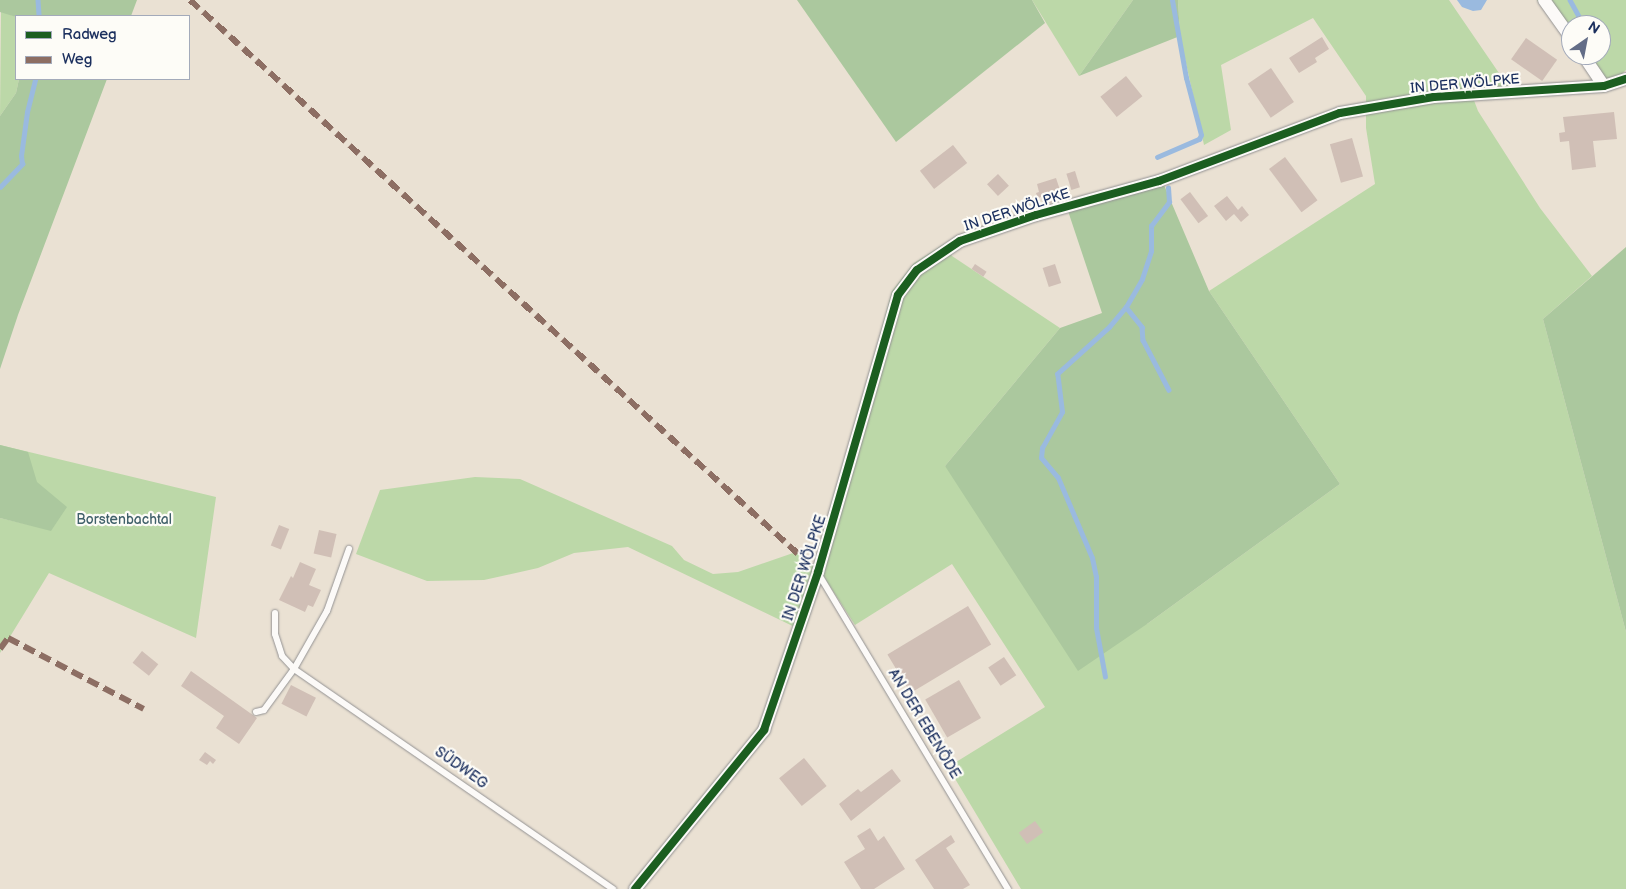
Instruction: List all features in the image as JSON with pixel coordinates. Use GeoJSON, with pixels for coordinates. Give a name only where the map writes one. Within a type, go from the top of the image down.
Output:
{"type":"FeatureCollection","features":[{"type":"Feature","properties":{"kind":"street"},"geometry":{"type":"LineString","coordinates":[[1544,0],[1561,24]]}},
{"type":"Feature","properties":{"kind":"street"},"geometry":{"type":"LineString","coordinates":[[1590,65],[1604,86]]}},
{"type":"Feature","properties":{"kind":"street","name":"IN DER WÖLPKE"},"geometry":{"type":"LineString","coordinates":[[635,889],[764,730],[818,572],[898,295],[917,270],[960,241],[1036,215],[1160,180],[1340,113],[1434,97],[1604,86],[1626,79]]}},
{"type":"Feature","properties":{"kind":"lane"},"geometry":{"type":"LineString","coordinates":[[256,712],[264,710],[294,669],[327,611],[349,548]]}},
{"type":"Feature","properties":{"kind":"lane","name":"AN DER EBENÖDE"},"geometry":{"type":"LineString","coordinates":[[818,572],[1008,889]]}},
{"type":"Feature","properties":{"kind":"lane"},"geometry":{"type":"LineString","coordinates":[[275,613],[275,634],[282,656],[294,669]]}},
{"type":"Feature","properties":{"kind":"lane","name":"SÜDWEG"},"geometry":{"type":"LineString","coordinates":[[294,669],[614,889]]}},
{"type":"Feature","properties":{"kind":"green space"},"geometry":{"type":"Polygon","coordinates":[[[0,0],[137,0],[131,15],[15,15],[15,17],[0,12],[0,0]]]}},
{"type":"Feature","properties":{"kind":"green space"},"geometry":{"type":"Polygon","coordinates":[[[797,0],[1032,0],[1045,23],[896,142],[797,0]]]}},
{"type":"Feature","properties":{"kind":"green space"},"geometry":{"type":"Polygon","coordinates":[[[1032,0],[1133,0],[1079,76],[1032,0]]]}},
{"type":"Feature","properties":{"kind":"green space"},"geometry":{"type":"Polygon","coordinates":[[[1133,0],[1178,0],[1180,36],[1079,76],[1133,0]]]}},
{"type":"Feature","properties":{"kind":"green space"},"geometry":{"type":"Polygon","coordinates":[[[1178,0],[1449,0],[1514,95],[1472,95],[1478,111],[1540,208],[1592,276],[1543,319],[1626,632],[1626,889],[1021,889],[948,767],[1045,707],[952,564],[855,625],[822,574],[805,632],[628,547],[574,553],[538,568],[484,580],[427,581],[356,554],[380,490],[475,477],[520,479],[672,546],[684,560],[713,574],[738,572],[796,552],[816,568],[892,291],[914,263],[944,244],[952,256],[1060,328],[945,466],[1147,624],[1340,484],[1209,291],[1375,184],[1366,128],[1366,96],[1313,18],[1221,65],[1231,130],[1204,145],[1180,36],[1178,0]]]}},
{"type":"Feature","properties":{"kind":"green space"},"geometry":{"type":"Polygon","coordinates":[[[1537,0],[1626,0],[1626,70],[1603,93],[1583,65],[1611,65],[1611,15],[1561,15],[1561,34],[1537,0]]]}},
{"type":"Feature","properties":{"kind":"green space"},"geometry":{"type":"Polygon","coordinates":[[[1,11],[15,17],[15,80],[19,80],[16,93],[0,116],[1,11]]]}},
{"type":"Feature","properties":{"kind":"green space"},"geometry":{"type":"Polygon","coordinates":[[[19,80],[107,80],[18,315],[0,369],[0,116],[16,93],[19,80]]]}},
{"type":"Feature","properties":{"kind":"green space"},"geometry":{"type":"Polygon","coordinates":[[[1164,185],[1209,291],[1340,484],[1147,624],[1078,671],[945,466],[1060,328],[1102,313],[1068,211],[1164,185]]]}},
{"type":"Feature","properties":{"kind":"green space"},"geometry":{"type":"Polygon","coordinates":[[[1626,247],[1626,632],[1543,319],[1626,247]]]}},
{"type":"Feature","properties":{"kind":"green space","name":"Borstenbachtal"},"geometry":{"type":"Polygon","coordinates":[[[0,445],[216,497],[196,638],[49,573],[0,653],[0,518],[51,530],[0,489],[0,445]]]}},
{"type":"Feature","properties":{"kind":"green space"},"geometry":{"type":"Polygon","coordinates":[[[0,445],[28,452],[37,482],[67,507],[51,531],[0,518],[0,445]]]}},
{"type":"Feature","properties":{"kind":"water"},"geometry":{"type":"Polygon","coordinates":[[[1457,0],[1487,0],[1481,10],[1473,11],[1462,7],[1457,0]]]}},
{"type":"Feature","properties":{"kind":"building"},"geometry":{"type":"Polygon","coordinates":[[[1322,37],[1329,49],[1315,58],[1317,62],[1299,73],[1289,58],[1322,37]]]}},
{"type":"Feature","properties":{"kind":"building"},"geometry":{"type":"Polygon","coordinates":[[[1526,38],[1557,60],[1542,81],[1511,59],[1526,38]]]}},
{"type":"Feature","properties":{"kind":"building"},"geometry":{"type":"Polygon","coordinates":[[[1271,68],[1294,102],[1271,118],[1248,84],[1271,68]]]}},
{"type":"Feature","properties":{"kind":"building"},"geometry":{"type":"Polygon","coordinates":[[[1126,76],[1142,96],[1117,117],[1100,97],[1126,76]]]}},
{"type":"Feature","properties":{"kind":"building"},"geometry":{"type":"Polygon","coordinates":[[[1614,112],[1617,139],[1593,141],[1596,167],[1572,170],[1569,141],[1560,142],[1559,133],[1565,132],[1563,117],[1614,112]]]}},
{"type":"Feature","properties":{"kind":"building"},"geometry":{"type":"Polygon","coordinates":[[[1352,138],[1363,176],[1341,183],[1330,144],[1352,138]]]}},
{"type":"Feature","properties":{"kind":"building"},"geometry":{"type":"Polygon","coordinates":[[[953,145],[967,163],[934,189],[920,171],[953,145]]]}},
{"type":"Feature","properties":{"kind":"building"},"geometry":{"type":"Polygon","coordinates":[[[1285,157],[1317,200],[1302,212],[1269,169],[1285,157]]]}},
{"type":"Feature","properties":{"kind":"building"},"geometry":{"type":"Polygon","coordinates":[[[1075,171],[1080,187],[1071,190],[1066,174],[1075,171]]]}},
{"type":"Feature","properties":{"kind":"building"},"geometry":{"type":"Polygon","coordinates":[[[998,174],[1009,186],[998,196],[987,184],[998,174]]]}},
{"type":"Feature","properties":{"kind":"building"},"geometry":{"type":"Polygon","coordinates":[[[1056,178],[1063,199],[1043,205],[1041,197],[1038,198],[1036,193],[1039,192],[1037,184],[1056,178]]]}},
{"type":"Feature","properties":{"kind":"building"},"geometry":{"type":"Polygon","coordinates":[[[1190,192],[1208,216],[1198,223],[1180,199],[1190,192]]]}},
{"type":"Feature","properties":{"kind":"building"},"geometry":{"type":"Polygon","coordinates":[[[1227,196],[1238,210],[1242,206],[1249,215],[1241,222],[1234,214],[1226,221],[1214,206],[1227,196]]]}},
{"type":"Feature","properties":{"kind":"building"},"geometry":{"type":"Polygon","coordinates":[[[975,264],[987,272],[983,277],[972,269],[975,264]]]}},
{"type":"Feature","properties":{"kind":"building"},"geometry":{"type":"Polygon","coordinates":[[[1055,264],[1061,283],[1049,287],[1043,268],[1055,264]]]}},
{"type":"Feature","properties":{"kind":"building"},"geometry":{"type":"Polygon","coordinates":[[[279,525],[289,529],[281,550],[271,545],[279,525]]]}},
{"type":"Feature","properties":{"kind":"building"},"geometry":{"type":"Polygon","coordinates":[[[319,530],[337,534],[331,557],[314,553],[319,530]]]}},
{"type":"Feature","properties":{"kind":"building"},"geometry":{"type":"Polygon","coordinates":[[[300,562],[316,569],[309,585],[321,590],[313,607],[308,605],[305,612],[279,600],[291,576],[293,578],[300,562]]]}},
{"type":"Feature","properties":{"kind":"building"},"geometry":{"type":"Polygon","coordinates":[[[968,606],[991,645],[911,693],[887,654],[968,606]]]}},
{"type":"Feature","properties":{"kind":"building"},"geometry":{"type":"Polygon","coordinates":[[[142,651],[158,664],[149,676],[133,663],[142,651]]]}},
{"type":"Feature","properties":{"kind":"building"},"geometry":{"type":"Polygon","coordinates":[[[1004,657],[1016,675],[1001,686],[988,668],[1004,657]]]}},
{"type":"Feature","properties":{"kind":"building"},"geometry":{"type":"Polygon","coordinates":[[[191,671],[257,718],[239,744],[216,728],[224,716],[181,686],[191,671]]]}},
{"type":"Feature","properties":{"kind":"building"},"geometry":{"type":"Polygon","coordinates":[[[959,680],[981,718],[947,738],[925,700],[959,680]]]}},
{"type":"Feature","properties":{"kind":"building"},"geometry":{"type":"Polygon","coordinates":[[[291,685],[316,698],[306,716],[281,704],[291,685]]]}},
{"type":"Feature","properties":{"kind":"building"},"geometry":{"type":"Polygon","coordinates":[[[205,752],[216,760],[213,764],[210,761],[207,765],[199,760],[205,752]]]}},
{"type":"Feature","properties":{"kind":"building"},"geometry":{"type":"Polygon","coordinates":[[[804,758],[827,786],[802,806],[779,778],[804,758]]]}},
{"type":"Feature","properties":{"kind":"building"},"geometry":{"type":"Polygon","coordinates":[[[892,769],[901,781],[851,821],[839,804],[858,789],[861,792],[892,769]]]}},
{"type":"Feature","properties":{"kind":"building"},"geometry":{"type":"Polygon","coordinates":[[[1035,821],[1043,832],[1027,844],[1019,833],[1035,821]]]}},
{"type":"Feature","properties":{"kind":"building"},"geometry":{"type":"Polygon","coordinates":[[[870,828],[878,841],[884,836],[905,869],[874,889],[861,889],[844,862],[865,849],[857,836],[870,828]]]}},
{"type":"Feature","properties":{"kind":"building"},"geometry":{"type":"Polygon","coordinates":[[[951,835],[955,842],[946,848],[970,885],[963,889],[934,889],[915,860],[951,835]]]}},
{"type":"Feature","properties":{"kind":"waterway"},"geometry":{"type":"LineString","coordinates":[[38,0],[39,15]]}},
{"type":"Feature","properties":{"kind":"waterway"},"geometry":{"type":"LineString","coordinates":[[1157,157],[1199,139],[1201,135],[1186,78],[1172,0]]}},
{"type":"Feature","properties":{"kind":"waterway"},"geometry":{"type":"LineString","coordinates":[[1570,0],[1578,15]]}},
{"type":"Feature","properties":{"kind":"waterway"},"geometry":{"type":"LineString","coordinates":[[0,187],[22,164],[21,156],[27,112],[35,80]]}},
{"type":"Feature","properties":{"kind":"waterway"},"geometry":{"type":"LineString","coordinates":[[1105,677],[1096,628],[1096,577],[1092,558],[1058,478],[1041,458],[1042,448],[1062,412],[1057,374],[1109,327],[1126,307],[1142,279],[1151,251],[1151,226],[1169,202],[1168,188]]}},
{"type":"Feature","properties":{"kind":"waterway"},"geometry":{"type":"LineString","coordinates":[[1126,307],[1142,327],[1143,340],[1169,390]]}},
{"type":"Feature","properties":{"kind":"marked path"},"geometry":{"type":"LineString","coordinates":[[190,0],[818,572]]}},
{"type":"Feature","properties":{"kind":"marked path"},"geometry":{"type":"LineString","coordinates":[[0,649],[8,638],[144,709]]}},
{"type":"Feature","properties":{"kind":"cycle path"},"geometry":{"type":"LineString","coordinates":[[635,889],[764,730],[818,572],[898,295],[917,270],[960,241],[1036,215],[1159,181],[1340,113],[1434,97],[1604,86],[1626,79]]}}]}
